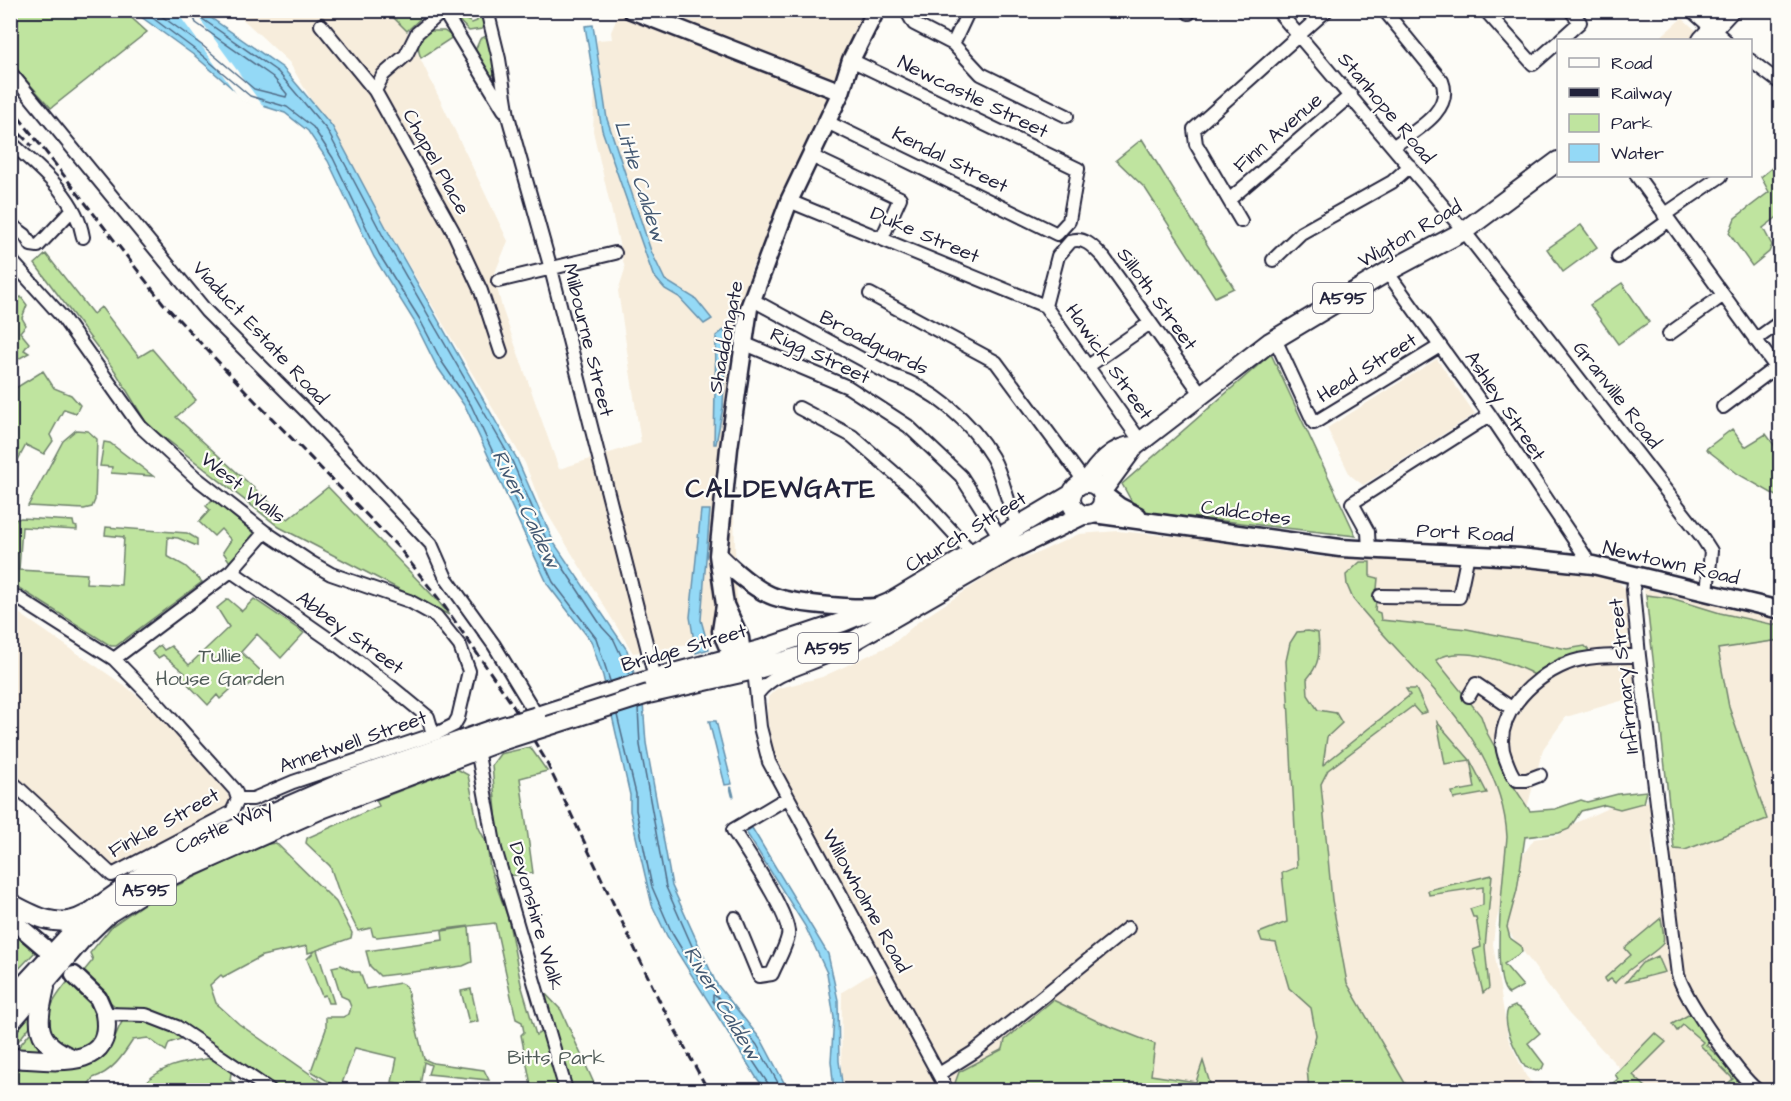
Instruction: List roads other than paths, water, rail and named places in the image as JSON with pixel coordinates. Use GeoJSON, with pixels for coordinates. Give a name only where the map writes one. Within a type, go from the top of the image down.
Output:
{"type":"FeatureCollection","features":[{"type":"Feature","properties":{"kind":"main road"},"geometry":{"type":"LineString","coordinates":[[631,10],[841,92]]}},
{"type":"Feature","properties":{"kind":"main road","name":"Shaddongate"},"geometry":{"type":"LineString","coordinates":[[754,670],[742,655],[727,645],[721,631],[725,605],[718,555],[743,343],[751,299],[789,201],[812,156],[841,92],[851,60],[876,10]]}},
{"type":"Feature","properties":{"kind":"main road"},"geometry":{"type":"LineString","coordinates":[[1713,37],[1730,10]]}},
{"type":"Feature","properties":{"kind":"main road","name":"Wigton Road"},"geometry":{"type":"LineString","coordinates":[[1089,489],[1094,470],[1115,453],[1126,446],[1138,444],[1275,339],[1387,272],[1464,231],[1557,162]]}},
{"type":"Feature","properties":{"kind":"main road"},"geometry":{"type":"LineString","coordinates":[[1089,489],[1101,508],[1088,514],[1074,509],[1089,489]]}},
{"type":"Feature","properties":{"kind":"main road","name":"Caldcotes"},"geometry":{"type":"LineString","coordinates":[[1089,489],[1147,520]]}},
{"type":"Feature","properties":{"kind":"main road","name":"Church Street"},"geometry":{"type":"LineString","coordinates":[[882,606],[1000,537],[1089,489]]}},
{"type":"Feature","properties":{"kind":"main road","name":"Caldcotes"},"geometry":{"type":"LineString","coordinates":[[1088,514],[1147,520],[1340,548]]}},
{"type":"Feature","properties":{"kind":"main road","name":"Church Street"},"geometry":{"type":"LineString","coordinates":[[897,617],[1010,551],[1088,514]]}},
{"type":"Feature","properties":{"kind":"main road","name":"Port Road"},"geometry":{"type":"LineString","coordinates":[[1340,548],[1468,554],[1587,564]]}},
{"type":"Feature","properties":{"kind":"main road"},"geometry":{"type":"LineString","coordinates":[[718,555],[749,582],[780,598],[861,608],[882,606]]}},
{"type":"Feature","properties":{"kind":"main road","name":"Newtown Road"},"geometry":{"type":"LineString","coordinates":[[1587,564],[1780,610]]}},
{"type":"Feature","properties":{"kind":"main road","name":"Bridge Street"},"geometry":{"type":"LineString","coordinates":[[499,734],[843,622],[882,606]]}},
{"type":"Feature","properties":{"kind":"main road","name":"Bridge Street"},"geometry":{"type":"LineString","coordinates":[[499,734],[537,716],[648,685],[754,670],[853,641],[897,617]]}},
{"type":"Feature","properties":{"kind":"main road","name":"Castle Way"},"geometry":{"type":"LineString","coordinates":[[10,1023],[45,985],[82,939],[110,914],[164,879],[324,808],[477,749],[499,734]]}},
{"type":"Feature","properties":{"kind":"main road","name":"Castle Way"},"geometry":{"type":"LineString","coordinates":[[10,1000],[92,911],[147,872],[198,845],[348,780],[499,734]]}},
{"type":"Feature","properties":{"kind":"main road"},"geometry":{"type":"LineString","coordinates":[[10,903],[50,921],[75,920],[92,911]]}},
{"type":"Feature","properties":{"kind":"main road"},"geometry":{"type":"LineString","coordinates":[[10,918],[44,947]]}},
{"type":"Feature","properties":{"kind":"main road"},"geometry":{"type":"LineString","coordinates":[[10,1058],[64,1062],[89,1055],[100,1045],[106,1029],[105,1014],[98,998],[74,975]]}},
{"type":"Feature","properties":{"kind":"main road"},"geometry":{"type":"LineString","coordinates":[[45,985],[40,1011],[41,1035],[54,1051],[75,1059]]}},
{"type":"Feature","properties":{"kind":"street","name":"Milbourne Street"},"geometry":{"type":"LineString","coordinates":[[487,10],[499,59],[508,116],[550,269],[648,685]]}},
{"type":"Feature","properties":{"kind":"street"},"geometry":{"type":"LineString","coordinates":[[906,10],[914,24],[953,44],[981,74],[1067,116]]}},
{"type":"Feature","properties":{"kind":"street"},"geometry":{"type":"LineString","coordinates":[[953,44],[969,10]]}},
{"type":"Feature","properties":{"kind":"street","name":"Stanhope Road"},"geometry":{"type":"LineString","coordinates":[[1277,10],[1464,231]]}},
{"type":"Feature","properties":{"kind":"street"},"geometry":{"type":"LineString","coordinates":[[1299,36],[1327,10]]}},
{"type":"Feature","properties":{"kind":"street"},"geometry":{"type":"LineString","coordinates":[[1384,10],[1442,81],[1445,92],[1443,104],[1436,113],[1394,147]]}},
{"type":"Feature","properties":{"kind":"street"},"geometry":{"type":"LineString","coordinates":[[1485,10],[1533,64],[1557,43]]}},
{"type":"Feature","properties":{"kind":"street"},"geometry":{"type":"LineString","coordinates":[[1561,39],[1580,22],[1570,10]]}},
{"type":"Feature","properties":{"kind":"street"},"geometry":{"type":"LineString","coordinates":[[1691,10],[1713,37]]}},
{"type":"Feature","properties":{"kind":"street"},"geometry":{"type":"LineString","coordinates":[[375,91],[383,75],[406,55],[417,33],[443,11],[508,116]]}},
{"type":"Feature","properties":{"kind":"street","name":"Chapel Place"},"geometry":{"type":"LineString","coordinates":[[321,26],[375,91],[458,241],[481,291],[501,352]]}},
{"type":"Feature","properties":{"kind":"street","name":"Finn Avenue"},"geometry":{"type":"LineString","coordinates":[[1241,221],[1196,144],[1194,129],[1299,36]]}},
{"type":"Feature","properties":{"kind":"street","name":"Newcastle Street"},"geometry":{"type":"LineString","coordinates":[[851,60],[1078,169],[1069,221],[1061,230]]}},
{"type":"Feature","properties":{"kind":"street"},"geometry":{"type":"LineString","coordinates":[[1752,62],[1780,83]]}},
{"type":"Feature","properties":{"kind":"street","name":"Viaduct Estate Road"},"geometry":{"type":"LineString","coordinates":[[13,80],[206,311],[423,534],[446,578],[494,645],[537,716]]}},
{"type":"Feature","properties":{"kind":"street","name":"Finn Avenue"},"geometry":{"type":"LineString","coordinates":[[1230,199],[1351,95]]}},
{"type":"Feature","properties":{"kind":"street","name":"Kendal Street"},"geometry":{"type":"LineString","coordinates":[[826,122],[1061,230]]}},
{"type":"Feature","properties":{"kind":"street"},"geometry":{"type":"LineString","coordinates":[[10,142],[43,172],[73,209],[80,223],[83,237]]}},
{"type":"Feature","properties":{"kind":"street"},"geometry":{"type":"LineString","coordinates":[[812,156],[900,198],[882,238]]}},
{"type":"Feature","properties":{"kind":"street"},"geometry":{"type":"LineString","coordinates":[[1273,260],[1301,233],[1392,182],[1410,166]]}},
{"type":"Feature","properties":{"kind":"street"},"geometry":{"type":"LineString","coordinates":[[1638,177],[1778,370],[1723,407]]}},
{"type":"Feature","properties":{"kind":"street"},"geometry":{"type":"LineString","coordinates":[[1618,256],[1720,177]]}},
{"type":"Feature","properties":{"kind":"street","name":"Duke Street"},"geometry":{"type":"LineString","coordinates":[[789,201],[1045,306]]}},
{"type":"Feature","properties":{"kind":"street"},"geometry":{"type":"LineString","coordinates":[[10,224],[25,235],[31,245],[40,245],[73,209]]}},
{"type":"Feature","properties":{"kind":"street"},"geometry":{"type":"LineString","coordinates":[[1045,306],[1059,256],[1071,241],[1061,230]]}},
{"type":"Feature","properties":{"kind":"street","name":"Granville Road"},"geometry":{"type":"LineString","coordinates":[[1464,231],[1702,537],[1711,551],[1707,593]]}},
{"type":"Feature","properties":{"kind":"street","name":"Silloth Street"},"geometry":{"type":"LineString","coordinates":[[1071,241],[1076,239],[1090,243],[1104,258],[1202,395]]}},
{"type":"Feature","properties":{"kind":"street"},"geometry":{"type":"LineString","coordinates":[[498,281],[615,253]]}},
{"type":"Feature","properties":{"kind":"street","name":"West Walls"},"geometry":{"type":"LineString","coordinates":[[11,260],[63,318],[140,426],[195,477],[265,532],[331,574],[409,601],[436,616],[460,645],[468,664],[468,679],[462,700]]}},
{"type":"Feature","properties":{"kind":"street","name":"Ashley Street"},"geometry":{"type":"LineString","coordinates":[[1387,272],[1490,415],[1585,556],[1587,564]]}},
{"type":"Feature","properties":{"kind":"street"},"geometry":{"type":"LineString","coordinates":[[870,294],[996,362],[1089,489]]}},
{"type":"Feature","properties":{"kind":"street"},"geometry":{"type":"LineString","coordinates":[[1669,334],[1722,296]]}},
{"type":"Feature","properties":{"kind":"street","name":"Broadguards"},"geometry":{"type":"LineString","coordinates":[[751,299],[893,376],[914,382],[962,419],[992,458],[1019,527]]}},
{"type":"Feature","properties":{"kind":"street","name":"Hawick Street"},"geometry":{"type":"LineString","coordinates":[[1045,306],[1116,407],[1138,444]]}},
{"type":"Feature","properties":{"kind":"street"},"geometry":{"type":"LineString","coordinates":[[1755,340],[1780,322]]}},
{"type":"Feature","properties":{"kind":"street"},"geometry":{"type":"LineString","coordinates":[[1087,367],[1150,323]]}},
{"type":"Feature","properties":{"kind":"street","name":"Head Street"},"geometry":{"type":"LineString","coordinates":[[1275,339],[1314,423],[1440,346]]}},
{"type":"Feature","properties":{"kind":"street","name":"Rigg Street"},"geometry":{"type":"LineString","coordinates":[[743,343],[848,387],[908,426],[961,476],[1000,537]]}},
{"type":"Feature","properties":{"kind":"street"},"geometry":{"type":"LineString","coordinates":[[799,408],[852,436],[915,491],[973,554]]}},
{"type":"Feature","properties":{"kind":"street"},"geometry":{"type":"LineString","coordinates":[[1370,550],[1368,532],[1352,503],[1490,415]]}},
{"type":"Feature","properties":{"kind":"street"},"geometry":{"type":"LineString","coordinates":[[114,659],[232,571],[265,532]]}},
{"type":"Feature","properties":{"kind":"street"},"geometry":{"type":"LineString","coordinates":[[1380,596],[1459,597],[1468,554]]}},
{"type":"Feature","properties":{"kind":"street","name":"Abbey Street"},"geometry":{"type":"LineString","coordinates":[[232,571],[333,642],[397,691],[428,717],[434,734]]}},
{"type":"Feature","properties":{"kind":"street","name":"Infirmary Street"},"geometry":{"type":"LineString","coordinates":[[1635,575],[1633,590],[1639,656],[1678,975],[1682,988],[1696,1010],[1757,1090]]}},
{"type":"Feature","properties":{"kind":"street"},"geometry":{"type":"LineString","coordinates":[[10,593],[114,659],[236,790],[238,799]]}},
{"type":"Feature","properties":{"kind":"street","name":"Bridge Street"},"geometry":{"type":"LineString","coordinates":[[758,693],[777,677],[822,661],[853,641]]}},
{"type":"Feature","properties":{"kind":"street"},"geometry":{"type":"LineString","coordinates":[[1540,775],[1527,780],[1517,780],[1503,753],[1500,737],[1513,709],[1542,676],[1569,663],[1639,656]]}},
{"type":"Feature","properties":{"kind":"street","name":"Willowholme Road"},"geometry":{"type":"LineString","coordinates":[[754,670],[760,727],[769,762],[947,1090]]}},
{"type":"Feature","properties":{"kind":"street"},"geometry":{"type":"LineString","coordinates":[[1469,696],[1476,684],[1513,709]]}},
{"type":"Feature","properties":{"kind":"street","name":"Annetwell Street"},"geometry":{"type":"LineString","coordinates":[[238,799],[253,799],[293,782],[434,734],[454,725],[462,700]]}},
{"type":"Feature","properties":{"kind":"street","name":"Devonshire Walk"},"geometry":{"type":"LineString","coordinates":[[477,749],[495,849],[566,1090]]}},
{"type":"Feature","properties":{"kind":"street","name":"Finkle Street"},"geometry":{"type":"LineString","coordinates":[[10,780],[112,875],[232,812],[238,799]]}},
{"type":"Feature","properties":{"kind":"street"},"geometry":{"type":"LineString","coordinates":[[735,918],[759,976],[772,974],[789,935],[788,927],[780,906],[733,830],[787,798]]}},
{"type":"Feature","properties":{"kind":"street"},"geometry":{"type":"LineString","coordinates":[[939,1074],[974,1052],[1128,928]]}},
{"type":"Feature","properties":{"kind":"street"},"geometry":{"type":"LineString","coordinates":[[105,1014],[146,1015],[177,1027],[270,1090]]}},
{"type":"Feature","properties":{"kind":"water","name":"River Caldew"},"geometry":{"type":"Polygon","coordinates":[[[133,11],[201,11],[283,68],[332,126],[390,235],[517,459],[554,543],[627,650],[643,703],[646,743],[672,886],[716,983],[762,1041],[788,1090],[766,1090],[667,936],[652,905],[630,811],[630,795],[603,676],[591,641],[548,585],[466,408],[436,365],[414,321],[374,257],[328,161],[308,131],[285,113],[247,101],[195,56],[133,11]]]}},
{"type":"Feature","properties":{"kind":"water"},"geometry":{"type":"Polygon","coordinates":[[[593,25],[607,119],[651,251],[665,280],[696,299],[712,319],[704,324],[679,297],[665,289],[653,275],[602,130],[585,26],[593,25]]]}},
{"type":"Feature","properties":{"kind":"water"},"geometry":{"type":"Polygon","coordinates":[[[724,330],[726,336],[723,407],[716,444],[714,444],[716,336],[724,330]]]}},
{"type":"Feature","properties":{"kind":"water"},"geometry":{"type":"Polygon","coordinates":[[[701,510],[710,510],[701,620],[709,649],[696,653],[690,617],[701,510]]]}},
{"type":"Feature","properties":{"kind":"water"},"geometry":{"type":"Polygon","coordinates":[[[709,721],[716,721],[732,784],[725,785],[709,721]]]}},
{"type":"Feature","properties":{"kind":"water"},"geometry":{"type":"Polygon","coordinates":[[[752,828],[828,954],[838,1000],[839,1061],[843,1090],[834,1090],[831,1061],[834,1018],[827,973],[805,926],[746,832],[752,828]]]}},
{"type":"Feature","properties":{"kind":"waterway"},"geometry":{"type":"LineString","coordinates":[[731,788],[733,796]]}},
{"type":"Feature","properties":{"kind":"railway"},"geometry":{"type":"LineString","coordinates":[[10,106],[163,303],[399,548],[445,607],[510,701],[545,759],[660,1002],[708,1090]]}},
{"type":"Feature","properties":{"kind":"railway"},"geometry":{"type":"LineString","coordinates":[[10,124],[32,146]]}},
{"type":"Feature","properties":{"kind":"district","name":"CALDEWGATE"},"geometry":{"type":"Point","coordinates":[781,489]}},
{"type":"Feature","properties":{"kind":"water label","name":"Little Caldew"},"geometry":{"type":"Point","coordinates":[640,181]}},
{"type":"Feature","properties":{"kind":"park label","name":"Tullie House Garden"},"geometry":{"type":"Point","coordinates":[220,668]}},
{"type":"Feature","properties":{"kind":"park label","name":"Bitts Park"},"geometry":{"type":"Point","coordinates":[556,1058]}}]}
